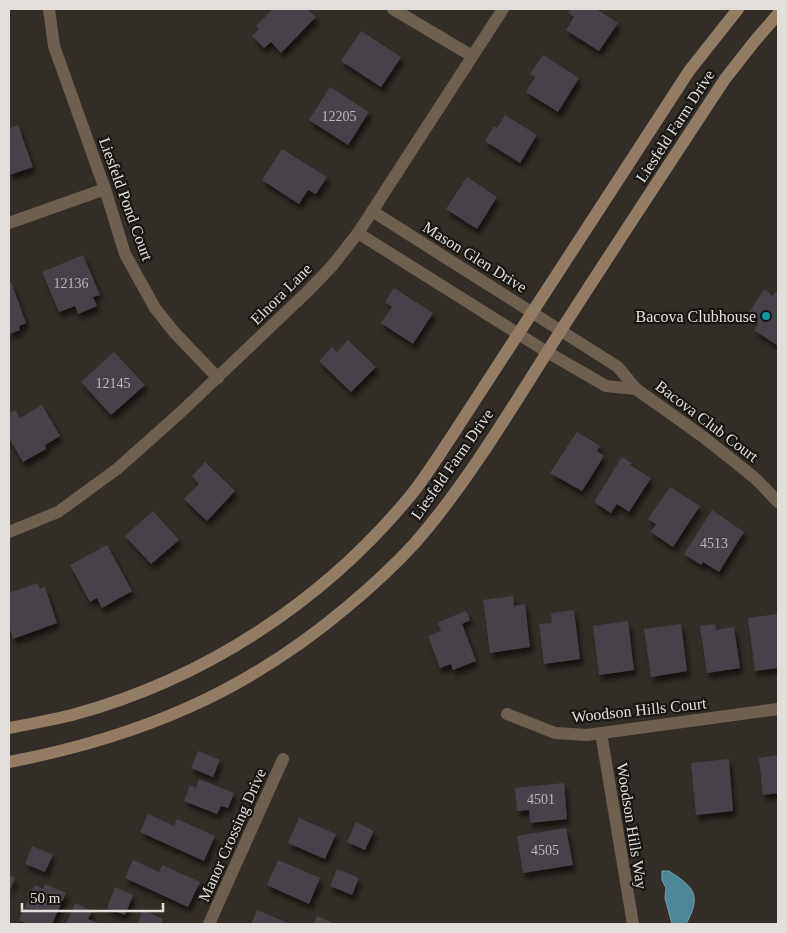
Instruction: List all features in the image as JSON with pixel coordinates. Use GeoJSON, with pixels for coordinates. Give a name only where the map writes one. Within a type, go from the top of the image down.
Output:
{"type":"FeatureCollection","features":[{"type":"Feature","properties":{"kind":"street","name":"Liesfeld Pond Court"},"geometry":{"type":"LineString","coordinates":[[49,9],[54,46],[105,190],[125,254],[155,308],[174,332],[218,378]]}},
{"type":"Feature","properties":{"kind":"street"},"geometry":{"type":"LineString","coordinates":[[393,9],[472,56]]}},
{"type":"Feature","properties":{"kind":"street","name":"Elnora Lane"},"geometry":{"type":"LineString","coordinates":[[9,532],[58,512],[117,469],[218,378],[332,266],[358,233],[502,9]]}},
{"type":"Feature","properties":{"kind":"street","name":"Liesfeld Farm Drive"},"geometry":{"type":"LineString","coordinates":[[9,728],[80,712],[143,691],[211,660],[256,633],[315,591],[366,545],[412,494],[519,334],[689,71],[738,9]]}},
{"type":"Feature","properties":{"kind":"street","name":"Liesfeld Farm Drive"},"geometry":{"type":"LineString","coordinates":[[9,762],[102,740],[177,714],[218,694],[291,651],[388,571],[414,544],[439,513],[490,442],[725,79],[778,14]]}},
{"type":"Feature","properties":{"kind":"street"},"geometry":{"type":"LineString","coordinates":[[9,223],[105,190]]}},
{"type":"Feature","properties":{"kind":"street","name":"Mason Glen Drive"},"geometry":{"type":"LineString","coordinates":[[372,211],[561,331]]}},
{"type":"Feature","properties":{"kind":"street"},"geometry":{"type":"LineString","coordinates":[[358,233],[547,352]]}},
{"type":"Feature","properties":{"kind":"street","name":"Bacova Club Court"},"geometry":{"type":"LineString","coordinates":[[561,331],[618,367],[636,389],[722,451],[756,479],[778,502]]}},
{"type":"Feature","properties":{"kind":"street","name":"Bacova Club Court"},"geometry":{"type":"LineString","coordinates":[[547,352],[606,386],[636,389]]}},
{"type":"Feature","properties":{"kind":"street","name":"Woodson Hills Court"},"geometry":{"type":"LineString","coordinates":[[507,714],[555,733],[571,735],[601,733],[778,709]]}},
{"type":"Feature","properties":{"kind":"street","name":"Woodson Hills Way"},"geometry":{"type":"LineString","coordinates":[[601,733],[633,924]]}},
{"type":"Feature","properties":{"kind":"street","name":"Manor Crossing Drive"},"geometry":{"type":"LineString","coordinates":[[209,924],[284,759]]}},
{"type":"Feature","properties":{"kind":"water"},"geometry":{"type":"Polygon","coordinates":[[[662,871],[669,871],[690,887],[693,893],[694,906],[686,924],[672,924],[665,898],[666,888],[662,880],[662,871]]]}},
{"type":"Feature","properties":{"kind":"building"},"geometry":{"type":"Polygon","coordinates":[[[273,9],[307,9],[316,17],[281,53],[271,42],[264,48],[252,36],[259,29],[256,26],[273,9]]]}},
{"type":"Feature","properties":{"kind":"building"},"geometry":{"type":"Polygon","coordinates":[[[571,9],[596,9],[618,23],[599,51],[566,30],[574,17],[568,13],[571,9]]]}},
{"type":"Feature","properties":{"kind":"building"},"geometry":{"type":"Polygon","coordinates":[[[361,31],[401,57],[381,87],[341,61],[361,31]]]}},
{"type":"Feature","properties":{"kind":"building"},"geometry":{"type":"Polygon","coordinates":[[[543,55],[579,78],[558,112],[526,92],[535,77],[530,74],[543,55]]]}},
{"type":"Feature","properties":{"kind":"building"},"geometry":{"type":"Polygon","coordinates":[[[330,87],[369,112],[348,145],[309,120],[330,87]]]}},
{"type":"Feature","properties":{"kind":"building"},"geometry":{"type":"Polygon","coordinates":[[[505,115],[537,135],[520,163],[485,141],[494,126],[497,128],[505,115]]]}},
{"type":"Feature","properties":{"kind":"building"},"geometry":{"type":"Polygon","coordinates":[[[18,125],[33,167],[9,175],[9,129],[18,125]]]}},
{"type":"Feature","properties":{"kind":"building"},"geometry":{"type":"Polygon","coordinates":[[[282,149],[327,177],[316,194],[308,190],[299,204],[262,180],[282,149]]]}},
{"type":"Feature","properties":{"kind":"building"},"geometry":{"type":"Polygon","coordinates":[[[467,177],[497,197],[477,229],[446,209],[467,177]]]}},
{"type":"Feature","properties":{"kind":"building"},"geometry":{"type":"Polygon","coordinates":[[[83,255],[100,295],[93,297],[97,306],[78,314],[75,306],[59,312],[42,272],[83,255]]]}},
{"type":"Feature","properties":{"kind":"building"},"geometry":{"type":"Polygon","coordinates":[[[9,282],[11,282],[26,323],[19,326],[20,330],[9,334],[9,282]]]}},
{"type":"Feature","properties":{"kind":"building"},"geometry":{"type":"Polygon","coordinates":[[[394,288],[433,313],[413,344],[381,323],[392,307],[385,302],[394,288]]]}},
{"type":"Feature","properties":{"kind":"building","name":"Bacova Clubhouse"},"geometry":{"type":"Polygon","coordinates":[[[764,289],[773,296],[776,291],[778,292],[778,346],[754,330],[758,324],[756,323],[758,319],[749,313],[764,289]]]}},
{"type":"Feature","properties":{"kind":"building"},"geometry":{"type":"Polygon","coordinates":[[[348,340],[376,367],[351,392],[319,361],[332,347],[337,352],[348,340]]]}},
{"type":"Feature","properties":{"kind":"building"},"geometry":{"type":"Polygon","coordinates":[[[114,352],[145,385],[111,415],[81,382],[114,352]]]}},
{"type":"Feature","properties":{"kind":"building"},"geometry":{"type":"Polygon","coordinates":[[[42,405],[60,436],[45,445],[46,449],[23,462],[9,438],[9,414],[15,410],[20,418],[42,405]]]}},
{"type":"Feature","properties":{"kind":"building"},"geometry":{"type":"Polygon","coordinates":[[[577,432],[600,446],[597,451],[604,456],[582,491],[550,473],[577,432]]]}},
{"type":"Feature","properties":{"kind":"building"},"geometry":{"type":"Polygon","coordinates":[[[622,457],[632,463],[630,465],[651,478],[629,512],[617,504],[611,513],[594,502],[622,457]]]}},
{"type":"Feature","properties":{"kind":"building"},"geometry":{"type":"Polygon","coordinates":[[[205,462],[235,491],[207,521],[184,499],[199,484],[192,476],[205,462]]]}},
{"type":"Feature","properties":{"kind":"building"},"geometry":{"type":"Polygon","coordinates":[[[670,487],[700,506],[673,547],[651,532],[656,524],[648,519],[670,487]]]}},
{"type":"Feature","properties":{"kind":"building"},"geometry":{"type":"Polygon","coordinates":[[[712,510],[744,532],[719,572],[703,562],[701,565],[684,554],[712,510]]]}},
{"type":"Feature","properties":{"kind":"building"},"geometry":{"type":"Polygon","coordinates":[[[153,511],[179,540],[151,564],[125,536],[153,511]]]}},
{"type":"Feature","properties":{"kind":"building"},"geometry":{"type":"Polygon","coordinates":[[[107,545],[132,591],[102,608],[97,598],[90,602],[70,565],[107,545]]]}},
{"type":"Feature","properties":{"kind":"building"},"geometry":{"type":"Polygon","coordinates":[[[38,583],[40,589],[45,587],[57,623],[13,639],[9,626],[9,593],[38,583]]]}},
{"type":"Feature","properties":{"kind":"building"},"geometry":{"type":"Polygon","coordinates":[[[513,596],[514,606],[525,604],[530,647],[490,653],[483,600],[513,596]]]}},
{"type":"Feature","properties":{"kind":"building"},"geometry":{"type":"Polygon","coordinates":[[[574,610],[580,659],[544,664],[539,624],[552,623],[551,613],[574,610]]]}},
{"type":"Feature","properties":{"kind":"building"},"geometry":{"type":"Polygon","coordinates":[[[466,611],[470,620],[462,624],[476,661],[453,670],[451,664],[440,668],[428,636],[441,631],[438,622],[466,611]]]}},
{"type":"Feature","properties":{"kind":"building"},"geometry":{"type":"Polygon","coordinates":[[[778,614],[778,668],[755,671],[748,618],[778,614]]]}},
{"type":"Feature","properties":{"kind":"building"},"geometry":{"type":"Polygon","coordinates":[[[628,621],[634,670],[599,675],[593,626],[628,621]]]}},
{"type":"Feature","properties":{"kind":"building"},"geometry":{"type":"Polygon","coordinates":[[[681,624],[687,671],[651,677],[644,629],[681,624]]]}},
{"type":"Feature","properties":{"kind":"building"},"geometry":{"type":"Polygon","coordinates":[[[715,624],[716,630],[734,627],[740,668],[707,673],[700,626],[715,624]]]}},
{"type":"Feature","properties":{"kind":"building"},"geometry":{"type":"Polygon","coordinates":[[[198,751],[220,760],[213,777],[191,768],[198,751]]]}},
{"type":"Feature","properties":{"kind":"building"},"geometry":{"type":"Polygon","coordinates":[[[778,755],[778,793],[763,795],[759,758],[778,755]]]}},
{"type":"Feature","properties":{"kind":"building"},"geometry":{"type":"Polygon","coordinates":[[[729,759],[733,811],[696,815],[691,763],[729,759]]]}},
{"type":"Feature","properties":{"kind":"building"},"geometry":{"type":"Polygon","coordinates":[[[199,779],[234,793],[228,808],[221,806],[217,814],[184,801],[190,785],[196,788],[199,779]]]}},
{"type":"Feature","properties":{"kind":"building"},"geometry":{"type":"Polygon","coordinates":[[[564,783],[567,819],[530,823],[529,810],[517,811],[515,788],[564,783]]]}},
{"type":"Feature","properties":{"kind":"building"},"geometry":{"type":"Polygon","coordinates":[[[148,814],[174,826],[177,819],[215,836],[204,861],[140,832],[148,814]]]}},
{"type":"Feature","properties":{"kind":"building"},"geometry":{"type":"Polygon","coordinates":[[[299,818],[336,834],[325,859],[288,843],[299,818]]]}},
{"type":"Feature","properties":{"kind":"building"},"geometry":{"type":"Polygon","coordinates":[[[356,822],[374,831],[365,850],[347,842],[356,822]]]}},
{"type":"Feature","properties":{"kind":"building"},"geometry":{"type":"Polygon","coordinates":[[[566,828],[573,865],[523,873],[517,836],[566,828]]]}},
{"type":"Feature","properties":{"kind":"building"},"geometry":{"type":"Polygon","coordinates":[[[32,846],[53,855],[45,872],[25,864],[32,846]]]}},
{"type":"Feature","properties":{"kind":"building"},"geometry":{"type":"Polygon","coordinates":[[[133,860],[159,872],[162,865],[200,882],[188,907],[125,878],[133,860]]]}},
{"type":"Feature","properties":{"kind":"building"},"geometry":{"type":"Polygon","coordinates":[[[278,860],[320,878],[309,904],[267,885],[278,860]]]}},
{"type":"Feature","properties":{"kind":"building"},"geometry":{"type":"Polygon","coordinates":[[[337,869],[359,878],[352,895],[330,886],[337,869]]]}},
{"type":"Feature","properties":{"kind":"building"},"geometry":{"type":"Polygon","coordinates":[[[9,875],[15,878],[9,893],[9,875]]]}},
{"type":"Feature","properties":{"kind":"building"},"geometry":{"type":"Polygon","coordinates":[[[45,884],[66,893],[52,924],[23,924],[24,922],[19,920],[35,885],[43,889],[45,884]]]}},
{"type":"Feature","properties":{"kind":"building"},"geometry":{"type":"Polygon","coordinates":[[[115,887],[133,895],[125,915],[107,908],[115,887]]]}},
{"type":"Feature","properties":{"kind":"building"},"geometry":{"type":"Polygon","coordinates":[[[75,903],[92,911],[88,919],[100,924],[66,924],[75,903]]]}},
{"type":"Feature","properties":{"kind":"building"},"geometry":{"type":"Polygon","coordinates":[[[143,910],[163,919],[161,924],[137,924],[143,910]]]}},
{"type":"Feature","properties":{"kind":"building"},"geometry":{"type":"Polygon","coordinates":[[[257,910],[290,924],[251,924],[257,910]]]}},
{"type":"Feature","properties":{"kind":"building"},"geometry":{"type":"Polygon","coordinates":[[[317,916],[335,924],[313,924],[317,916]]]}},
{"type":"Feature","properties":{"kind":"place","name":"Bacova Clubhouse"},"geometry":{"type":"Point","coordinates":[766,316]}}]}
